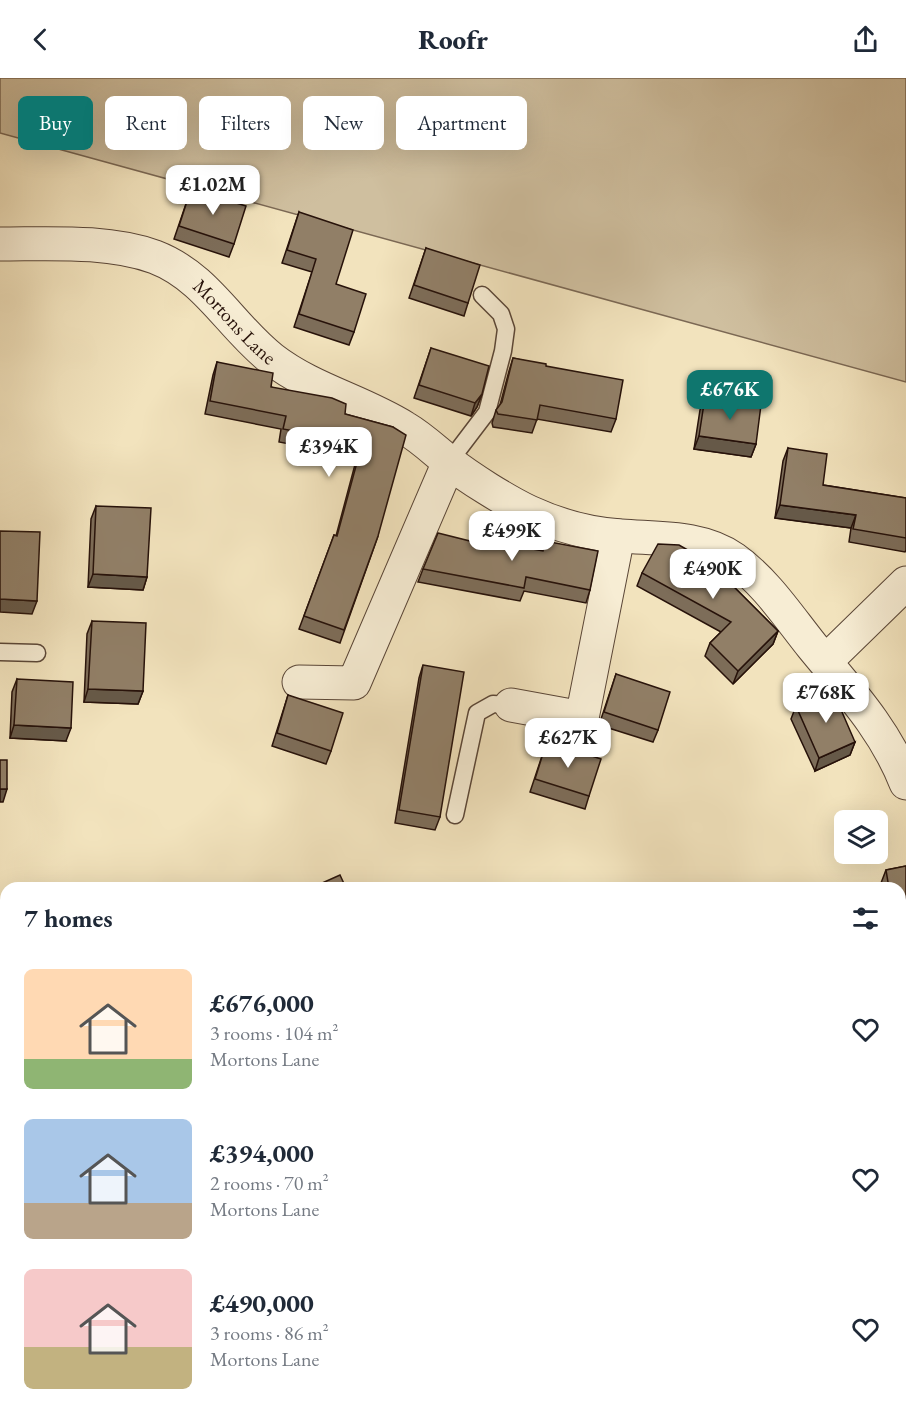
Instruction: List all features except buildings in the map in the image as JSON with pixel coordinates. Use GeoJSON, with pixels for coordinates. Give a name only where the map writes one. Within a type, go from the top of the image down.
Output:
{"type":"FeatureCollection","features":[{"type":"Feature","properties":{"kind":"street","name":"Mortons Lane"},"geometry":{"type":"LineString","coordinates":[[0,244],[126,250],[153,256],[180,268],[201,284],[269,357],[302,380],[380,413],[431,444],[449,462],[529,512],[585,530],[618,536],[687,541],[730,556],[747,568],[774,597],[882,732],[906,783]]}},
{"type":"Feature","properties":{"kind":"street"},"geometry":{"type":"LineString","coordinates":[[298,682],[354,683],[449,462]]}},
{"type":"Feature","properties":{"kind":"street"},"geometry":{"type":"LineString","coordinates":[[511,705],[582,718],[618,536]]}},
{"type":"Feature","properties":{"kind":"street"},"geometry":{"type":"LineString","coordinates":[[826,661],[906,583]]}},
{"type":"Feature","properties":{"kind":"lane"},"geometry":{"type":"LineString","coordinates":[[449,462],[487,412],[503,351],[506,329],[501,314],[482,295]]}},
{"type":"Feature","properties":{"kind":"lane"},"geometry":{"type":"LineString","coordinates":[[0,652],[37,653]]}},
{"type":"Feature","properties":{"kind":"lane"},"geometry":{"type":"LineString","coordinates":[[454,815],[477,713],[493,704],[511,705]]}},
{"type":"Feature","properties":{"kind":"shaded area"},"geometry":{"type":"Polygon","coordinates":[[[0,78],[906,78],[906,382],[62,150],[93,150],[93,96],[18,96],[18,138],[0,133],[0,78]]]}}]}
